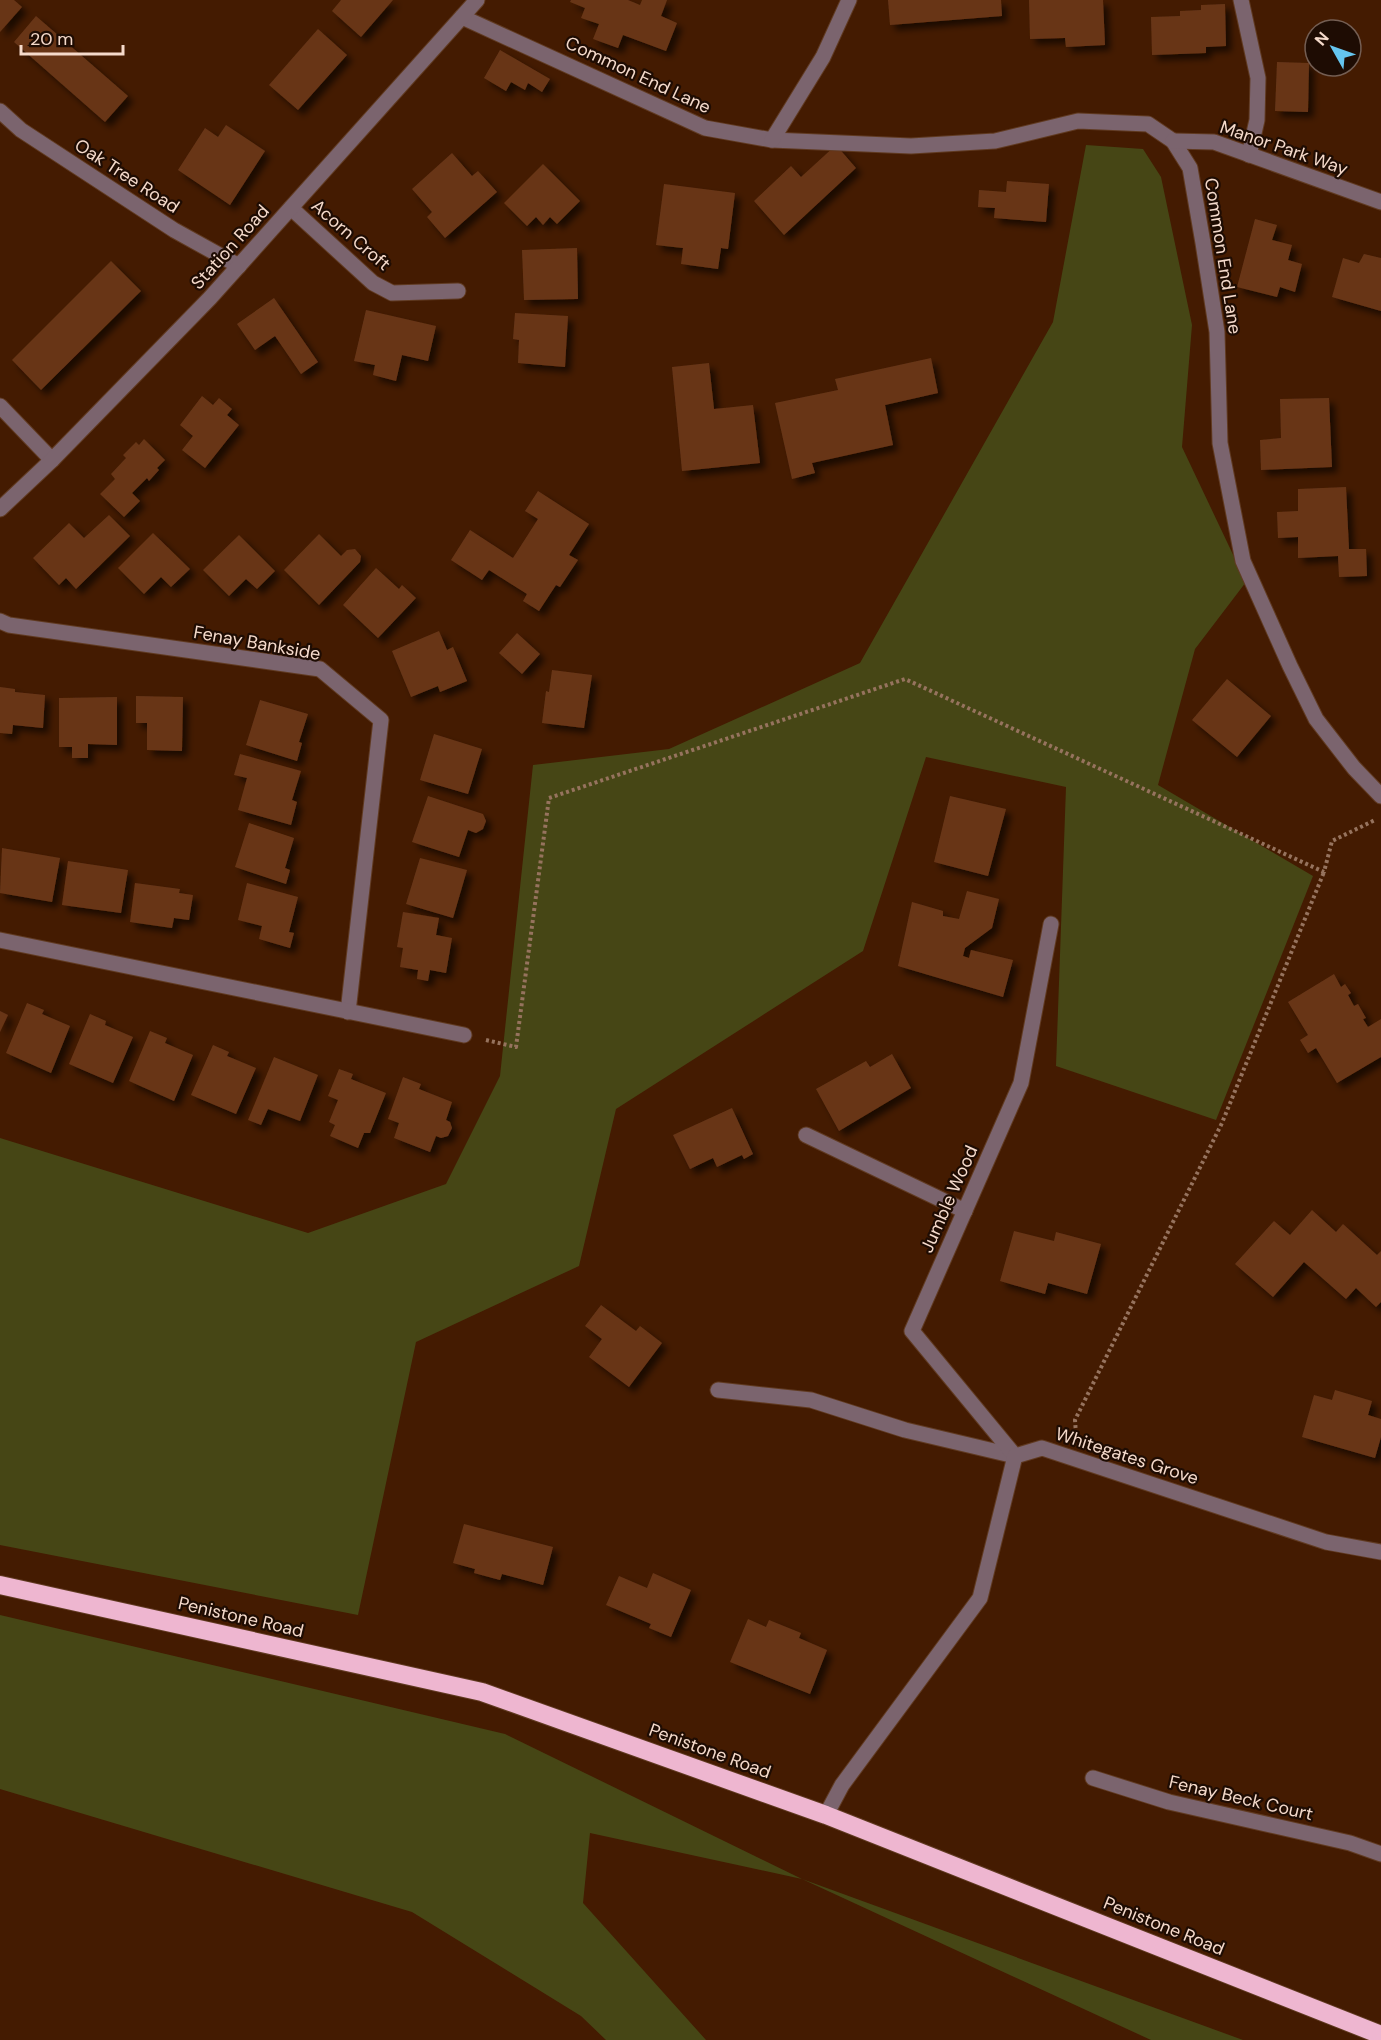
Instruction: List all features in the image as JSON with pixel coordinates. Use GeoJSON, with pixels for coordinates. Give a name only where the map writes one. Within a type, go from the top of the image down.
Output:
{"type":"FeatureCollection","features":[{"type":"Feature","properties":{"kind":"highway","name":"Penistone Road"},"geometry":{"type":"LineString","coordinates":[[0,1585],[482,1692],[826,1815],[1381,2035]]}},
{"type":"Feature","properties":{"kind":"street","name":"Station Road"},"geometry":{"type":"LineString","coordinates":[[0,509],[52,460],[210,298],[477,0]]}},
{"type":"Feature","properties":{"kind":"street"},"geometry":{"type":"LineString","coordinates":[[772,140],[823,57],[849,0]]}},
{"type":"Feature","properties":{"kind":"street"},"geometry":{"type":"LineString","coordinates":[[1240,0],[1258,78],[1257,120],[1249,154]]}},
{"type":"Feature","properties":{"kind":"street","name":"Common End Lane"},"geometry":{"type":"LineString","coordinates":[[462,17],[705,128],[772,140],[911,146],[995,141],[1078,121],[1148,124],[1173,141],[1190,168],[1203,243],[1217,332],[1220,443],[1243,561],[1316,719],[1354,768],[1381,796]]}},
{"type":"Feature","properties":{"kind":"street","name":"Oak Tree Road"},"geometry":{"type":"LineString","coordinates":[[0,111],[21,130],[174,230],[239,266]]}},
{"type":"Feature","properties":{"kind":"street","name":"Manor Park Way"},"geometry":{"type":"LineString","coordinates":[[1173,141],[1214,142],[1381,201]]}},
{"type":"Feature","properties":{"kind":"street","name":"Acorn Croft"},"geometry":{"type":"LineString","coordinates":[[291,208],[374,283],[392,293],[458,291]]}},
{"type":"Feature","properties":{"kind":"street"},"geometry":{"type":"LineString","coordinates":[[0,406],[52,460]]}},
{"type":"Feature","properties":{"kind":"street","name":"Fenay Bankside"},"geometry":{"type":"LineString","coordinates":[[0,621],[9,625],[320,669],[381,720],[348,1011]]}},
{"type":"Feature","properties":{"kind":"street","name":"Jumble Wood"},"geometry":{"type":"LineString","coordinates":[[1015,1456],[912,1331],[1021,1083],[1051,924]]}},
{"type":"Feature","properties":{"kind":"street"},"geometry":{"type":"LineString","coordinates":[[0,940],[464,1035]]}},
{"type":"Feature","properties":{"kind":"street"},"geometry":{"type":"LineString","coordinates":[[806,1135],[965,1211]]}},
{"type":"Feature","properties":{"kind":"street"},"geometry":{"type":"LineString","coordinates":[[718,1390],[811,1400],[905,1430],[1015,1456],[980,1598],[842,1785],[826,1815]]}},
{"type":"Feature","properties":{"kind":"street","name":"Whitegates Grove"},"geometry":{"type":"LineString","coordinates":[[1015,1456],[1041,1448],[1326,1542],[1381,1552]]}},
{"type":"Feature","properties":{"kind":"street","name":"Fenay Beck Court"},"geometry":{"type":"LineString","coordinates":[[1093,1779],[1169,1802],[1350,1843],[1381,1854]]}},
{"type":"Feature","properties":{"kind":"path"},"geometry":{"type":"LineString","coordinates":[[464,1035],[516,1047],[549,798],[905,679],[1324,872]]}},
{"type":"Feature","properties":{"kind":"path"},"geometry":{"type":"LineString","coordinates":[[1078,1459],[1075,1420],[1222,1123],[1324,872],[1332,841],[1381,817]]}},
{"type":"Feature","properties":{"kind":"shaded area"},"geometry":{"type":"Polygon","coordinates":[[[1086,145],[1143,149],[1161,177],[1192,325],[1182,447],[1246,582],[1195,649],[1158,785],[1313,876],[1216,1120],[1056,1066],[1066,787],[926,757],[863,951],[616,1109],[579,1266],[416,1342],[358,1615],[0,1545],[0,1138],[308,1233],[446,1184],[500,1076],[533,765],[669,749],[860,663],[1053,322],[1086,145]]]}},
{"type":"Feature","properties":{"kind":"shaded area"},"geometry":{"type":"Polygon","coordinates":[[[0,1615],[505,1734],[802,1879],[590,1833],[583,1903],[706,2040],[606,2040],[581,2016],[412,1912],[0,1789],[0,1615]]]}},
{"type":"Feature","properties":{"kind":"shaded area"},"geometry":{"type":"Polygon","coordinates":[[[802,1879],[1243,2040],[1151,2040],[802,1879]]]}},
{"type":"Feature","properties":{"kind":"building"},"geometry":{"type":"Polygon","coordinates":[[[0,0],[14,0],[22,7],[0,32],[0,0]]]}},
{"type":"Feature","properties":{"kind":"building"},"geometry":{"type":"Polygon","coordinates":[[[341,0],[393,0],[361,37],[332,11],[341,0]]]}},
{"type":"Feature","properties":{"kind":"building"},"geometry":{"type":"Polygon","coordinates":[[[571,0],[628,0],[640,5],[642,0],[667,0],[661,16],[677,23],[666,51],[623,35],[618,48],[593,39],[599,24],[581,18],[585,8],[570,2],[571,0]]]}},
{"type":"Feature","properties":{"kind":"building"},"geometry":{"type":"Polygon","coordinates":[[[888,0],[1001,0],[1002,16],[890,25],[888,0]]]}},
{"type":"Feature","properties":{"kind":"building"},"geometry":{"type":"Polygon","coordinates":[[[1029,0],[1103,0],[1105,45],[1066,47],[1065,38],[1030,39],[1029,0]]]}},
{"type":"Feature","properties":{"kind":"building"},"geometry":{"type":"Polygon","coordinates":[[[1225,4],[1226,46],[1206,47],[1206,53],[1152,55],[1151,17],[1180,16],[1180,11],[1201,10],[1201,5],[1225,4]]]}},
{"type":"Feature","properties":{"kind":"building"},"geometry":{"type":"Polygon","coordinates":[[[36,16],[128,96],[105,122],[14,42],[36,16]]]}},
{"type":"Feature","properties":{"kind":"building"},"geometry":{"type":"Polygon","coordinates":[[[318,29],[347,55],[298,110],[269,85],[318,29]]]}},
{"type":"Feature","properties":{"kind":"building"},"geometry":{"type":"Polygon","coordinates":[[[500,50],[550,79],[542,92],[528,83],[525,90],[511,82],[506,91],[484,78],[500,50]]]}},
{"type":"Feature","properties":{"kind":"building"},"geometry":{"type":"Polygon","coordinates":[[[1277,62],[1303,63],[1303,78],[1309,78],[1308,112],[1275,111],[1277,62]]]}},
{"type":"Feature","properties":{"kind":"building"},"geometry":{"type":"Polygon","coordinates":[[[226,125],[265,151],[230,205],[178,170],[205,128],[218,137],[226,125]]]}},
{"type":"Feature","properties":{"kind":"building"},"geometry":{"type":"Polygon","coordinates":[[[836,145],[856,168],[784,235],[754,201],[791,166],[801,177],[836,145]]]}},
{"type":"Feature","properties":{"kind":"building"},"geometry":{"type":"Polygon","coordinates":[[[452,153],[472,176],[478,171],[497,192],[445,238],[427,217],[432,212],[412,189],[452,153]]]}},
{"type":"Feature","properties":{"kind":"building"},"geometry":{"type":"Polygon","coordinates":[[[543,164],[580,201],[557,224],[550,217],[543,225],[536,217],[527,226],[504,203],[543,164]]]}},
{"type":"Feature","properties":{"kind":"building"},"geometry":{"type":"Polygon","coordinates":[[[1007,181],[1049,184],[1046,222],[994,218],[995,208],[978,207],[979,190],[1006,192],[1007,181]]]}},
{"type":"Feature","properties":{"kind":"building"},"geometry":{"type":"Polygon","coordinates":[[[664,184],[735,193],[728,249],[721,248],[718,269],[681,264],[683,248],[656,245],[664,184]]]}},
{"type":"Feature","properties":{"kind":"building"},"geometry":{"type":"Polygon","coordinates":[[[1255,219],[1277,225],[1272,240],[1292,245],[1288,260],[1302,264],[1295,292],[1280,287],[1277,297],[1237,287],[1255,219]]]}},
{"type":"Feature","properties":{"kind":"building"},"geometry":{"type":"Polygon","coordinates":[[[577,248],[578,299],[524,300],[522,250],[577,248]]]}},
{"type":"Feature","properties":{"kind":"building"},"geometry":{"type":"Polygon","coordinates":[[[1364,254],[1381,258],[1381,311],[1332,297],[1343,258],[1359,263],[1364,254]]]}},
{"type":"Feature","properties":{"kind":"building"},"geometry":{"type":"Polygon","coordinates":[[[111,261],[141,291],[41,390],[12,360],[111,261]]]}},
{"type":"Feature","properties":{"kind":"building"},"geometry":{"type":"Polygon","coordinates":[[[274,298],[318,362],[301,374],[275,336],[255,350],[237,324],[274,298]]]}},
{"type":"Feature","properties":{"kind":"building"},"geometry":{"type":"Polygon","coordinates":[[[366,310],[436,326],[428,361],[402,355],[396,381],[373,375],[375,365],[354,361],[366,310]]]}},
{"type":"Feature","properties":{"kind":"building"},"geometry":{"type":"Polygon","coordinates":[[[515,313],[568,316],[565,367],[518,363],[519,340],[513,339],[515,313]]]}},
{"type":"Feature","properties":{"kind":"building"},"geometry":{"type":"Polygon","coordinates":[[[931,358],[938,393],[885,405],[893,445],[812,463],[815,473],[792,479],[775,403],[838,390],[835,379],[931,358]]]}},
{"type":"Feature","properties":{"kind":"building"},"geometry":{"type":"Polygon","coordinates":[[[709,363],[714,409],[753,405],[760,463],[682,471],[672,367],[709,363]]]}},
{"type":"Feature","properties":{"kind":"building"},"geometry":{"type":"Polygon","coordinates":[[[202,396],[213,405],[219,398],[232,409],[227,415],[239,425],[205,468],[182,450],[193,436],[180,425],[202,396]]]}},
{"type":"Feature","properties":{"kind":"building"},"geometry":{"type":"Polygon","coordinates":[[[1329,398],[1332,467],[1261,470],[1260,440],[1281,438],[1280,399],[1329,398]]]}},
{"type":"Feature","properties":{"kind":"building"},"geometry":{"type":"Polygon","coordinates":[[[144,439],[165,460],[149,481],[147,478],[132,493],[140,501],[124,517],[100,494],[115,479],[111,474],[126,458],[123,455],[136,442],[139,445],[144,439]]]}},
{"type":"Feature","properties":{"kind":"building"},"geometry":{"type":"Polygon","coordinates":[[[1346,487],[1349,549],[1366,549],[1367,576],[1339,577],[1338,556],[1298,558],[1298,537],[1278,538],[1277,512],[1298,511],[1298,489],[1346,487]]]}},
{"type":"Feature","properties":{"kind":"building"},"geometry":{"type":"Polygon","coordinates":[[[538,491],[589,524],[569,555],[578,560],[560,587],[556,585],[539,611],[523,601],[527,594],[489,570],[482,580],[451,560],[470,530],[513,558],[538,519],[525,511],[538,491]]]}},
{"type":"Feature","properties":{"kind":"building"},"geometry":{"type":"Polygon","coordinates":[[[109,515],[130,536],[76,589],[66,578],[59,585],[33,558],[69,523],[84,538],[109,515]]]}},
{"type":"Feature","properties":{"kind":"building"},"geometry":{"type":"Polygon","coordinates":[[[153,533],[190,569],[171,587],[161,577],[144,594],[118,568],[153,533]]]}},
{"type":"Feature","properties":{"kind":"building"},"geometry":{"type":"Polygon","coordinates":[[[319,534],[341,556],[347,550],[355,549],[361,556],[360,562],[319,605],[284,570],[319,534]]]}},
{"type":"Feature","properties":{"kind":"building"},"geometry":{"type":"Polygon","coordinates":[[[239,535],[275,571],[257,589],[246,579],[229,596],[203,570],[239,535]]]}},
{"type":"Feature","properties":{"kind":"building"},"geometry":{"type":"Polygon","coordinates":[[[376,568],[399,589],[402,585],[416,598],[378,638],[343,605],[376,568]]]}},
{"type":"Feature","properties":{"kind":"building"},"geometry":{"type":"Polygon","coordinates":[[[439,631],[447,650],[453,647],[467,681],[440,692],[438,686],[411,697],[392,651],[439,631]]]}},
{"type":"Feature","properties":{"kind":"building"},"geometry":{"type":"Polygon","coordinates":[[[517,633],[540,654],[522,674],[499,653],[517,633]]]}},
{"type":"Feature","properties":{"kind":"building"},"geometry":{"type":"Polygon","coordinates":[[[552,670],[592,675],[584,728],[542,723],[546,691],[549,692],[552,670]]]}},
{"type":"Feature","properties":{"kind":"building"},"geometry":{"type":"Polygon","coordinates":[[[1227,679],[1271,716],[1237,757],[1192,720],[1227,679]]]}},
{"type":"Feature","properties":{"kind":"building"},"geometry":{"type":"Polygon","coordinates":[[[0,687],[15,689],[15,692],[45,695],[43,728],[13,725],[12,734],[0,733],[0,687]]]}},
{"type":"Feature","properties":{"kind":"building"},"geometry":{"type":"Polygon","coordinates":[[[136,696],[183,697],[182,751],[147,750],[147,723],[136,723],[136,696]]]}},
{"type":"Feature","properties":{"kind":"building"},"geometry":{"type":"Polygon","coordinates":[[[117,697],[117,745],[88,744],[88,758],[72,758],[72,747],[59,747],[59,698],[117,697]]]}},
{"type":"Feature","properties":{"kind":"building"},"geometry":{"type":"Polygon","coordinates":[[[260,700],[308,714],[299,742],[302,743],[297,761],[246,745],[260,700]]]}},
{"type":"Feature","properties":{"kind":"building"},"geometry":{"type":"Polygon","coordinates":[[[434,734],[482,749],[468,794],[420,780],[434,734]]]}},
{"type":"Feature","properties":{"kind":"building"},"geometry":{"type":"Polygon","coordinates":[[[240,754],[301,771],[292,800],[297,802],[291,825],[238,810],[247,778],[234,775],[240,754]]]}},
{"type":"Feature","properties":{"kind":"building"},"geometry":{"type":"Polygon","coordinates":[[[428,796],[483,814],[486,821],[483,829],[476,833],[468,830],[459,857],[412,842],[428,796]]]}},
{"type":"Feature","properties":{"kind":"building"},"geometry":{"type":"Polygon","coordinates":[[[950,796],[1006,809],[988,876],[934,862],[950,796]]]}},
{"type":"Feature","properties":{"kind":"building"},"geometry":{"type":"Polygon","coordinates":[[[249,823],[294,838],[285,868],[290,870],[286,884],[235,867],[249,823]]]}},
{"type":"Feature","properties":{"kind":"building"},"geometry":{"type":"Polygon","coordinates":[[[2,848],[60,858],[52,902],[0,893],[2,848]]]}},
{"type":"Feature","properties":{"kind":"building"},"geometry":{"type":"Polygon","coordinates":[[[420,858],[467,870],[453,918],[406,904],[420,858]]]}},
{"type":"Feature","properties":{"kind":"building"},"geometry":{"type":"Polygon","coordinates":[[[68,861],[128,870],[121,913],[62,905],[68,861]]]}},
{"type":"Feature","properties":{"kind":"building"},"geometry":{"type":"Polygon","coordinates":[[[135,883],[180,889],[179,893],[193,895],[189,920],[174,918],[172,928],[130,922],[135,883]]]}},
{"type":"Feature","properties":{"kind":"building"},"geometry":{"type":"Polygon","coordinates":[[[247,883],[298,897],[289,932],[294,933],[290,948],[259,939],[262,926],[238,920],[247,883]]]}},
{"type":"Feature","properties":{"kind":"building"},"geometry":{"type":"Polygon","coordinates":[[[967,891],[999,899],[992,928],[965,948],[963,956],[969,958],[971,950],[1013,960],[1003,997],[898,966],[912,902],[943,911],[943,916],[959,919],[967,891]]]}},
{"type":"Feature","properties":{"kind":"building"},"geometry":{"type":"Polygon","coordinates":[[[403,912],[439,918],[436,935],[452,938],[446,973],[430,970],[428,981],[417,979],[418,970],[400,967],[403,948],[397,947],[403,912]]]}},
{"type":"Feature","properties":{"kind":"building"},"geometry":{"type":"Polygon","coordinates":[[[1334,974],[1341,987],[1345,984],[1351,993],[1348,995],[1354,1006],[1358,1004],[1368,1027],[1381,1019],[1381,1057],[1337,1083],[1316,1048],[1308,1053],[1300,1040],[1308,1035],[1288,1002],[1334,974]]]}},
{"type":"Feature","properties":{"kind":"building"},"geometry":{"type":"Polygon","coordinates":[[[27,1003],[44,1010],[42,1014],[70,1026],[51,1073],[6,1053],[27,1003]]]}},
{"type":"Feature","properties":{"kind":"building"},"geometry":{"type":"Polygon","coordinates":[[[0,1011],[8,1015],[0,1032],[0,1011]]]}},
{"type":"Feature","properties":{"kind":"building"},"geometry":{"type":"Polygon","coordinates":[[[90,1014],[106,1021],[105,1025],[133,1037],[113,1083],[69,1064],[90,1014]]]}},
{"type":"Feature","properties":{"kind":"building"},"geometry":{"type":"Polygon","coordinates":[[[150,1031],[167,1038],[165,1043],[193,1055],[174,1101],[129,1081],[150,1031]]]}},
{"type":"Feature","properties":{"kind":"building"},"geometry":{"type":"Polygon","coordinates":[[[213,1045],[229,1052],[227,1056],[256,1068],[236,1114],[191,1095],[213,1045]]]}},
{"type":"Feature","properties":{"kind":"building"},"geometry":{"type":"Polygon","coordinates":[[[892,1054],[911,1088],[839,1131],[816,1089],[866,1061],[870,1067],[892,1054]]]}},
{"type":"Feature","properties":{"kind":"building"},"geometry":{"type":"Polygon","coordinates":[[[274,1057],[318,1075],[300,1121],[268,1109],[261,1125],[248,1120],[274,1057]]]}},
{"type":"Feature","properties":{"kind":"building"},"geometry":{"type":"Polygon","coordinates":[[[339,1069],[353,1074],[351,1079],[386,1093],[370,1133],[364,1133],[358,1148],[330,1136],[335,1125],[329,1122],[338,1100],[328,1096],[339,1069]]]}},
{"type":"Feature","properties":{"kind":"building"},"geometry":{"type":"Polygon","coordinates":[[[403,1077],[421,1084],[419,1089],[452,1102],[446,1120],[450,1122],[452,1128],[448,1136],[441,1138],[436,1136],[430,1152],[394,1138],[399,1123],[388,1119],[403,1077]]]}},
{"type":"Feature","properties":{"kind":"building"},"geometry":{"type":"Polygon","coordinates":[[[732,1108],[753,1154],[744,1159],[742,1155],[717,1167],[713,1158],[690,1169],[673,1135],[732,1108]]]}},
{"type":"Feature","properties":{"kind":"building"},"geometry":{"type":"Polygon","coordinates":[[[1312,1210],[1336,1232],[1343,1224],[1377,1255],[1381,1251],[1381,1302],[1376,1307],[1356,1288],[1346,1299],[1304,1262],[1273,1297],[1235,1264],[1274,1221],[1290,1235],[1312,1210]]]}},
{"type":"Feature","properties":{"kind":"building"},"geometry":{"type":"Polygon","coordinates":[[[1014,1231],[1054,1241],[1056,1232],[1101,1244],[1087,1294],[1048,1283],[1045,1294],[1000,1281],[1014,1231]]]}},
{"type":"Feature","properties":{"kind":"building"},"geometry":{"type":"Polygon","coordinates":[[[601,1305],[636,1331],[640,1326],[662,1343],[629,1387],[589,1357],[602,1339],[585,1326],[601,1305]]]}},
{"type":"Feature","properties":{"kind":"building"},"geometry":{"type":"Polygon","coordinates":[[[1335,1390],[1372,1401],[1368,1415],[1381,1419],[1381,1437],[1375,1458],[1302,1437],[1314,1395],[1332,1400],[1335,1390]]]}},
{"type":"Feature","properties":{"kind":"building"},"geometry":{"type":"Polygon","coordinates":[[[464,1524],[553,1547],[543,1585],[502,1574],[500,1580],[474,1573],[475,1569],[453,1563],[464,1524]]]}},
{"type":"Feature","properties":{"kind":"building"},"geometry":{"type":"Polygon","coordinates":[[[653,1573],[691,1590],[671,1637],[649,1628],[651,1624],[606,1605],[619,1576],[647,1588],[653,1573]]]}},
{"type":"Feature","properties":{"kind":"building"},"geometry":{"type":"Polygon","coordinates":[[[748,1619],[766,1627],[769,1620],[801,1633],[799,1638],[827,1650],[810,1694],[730,1662],[748,1619]]]}}]}
